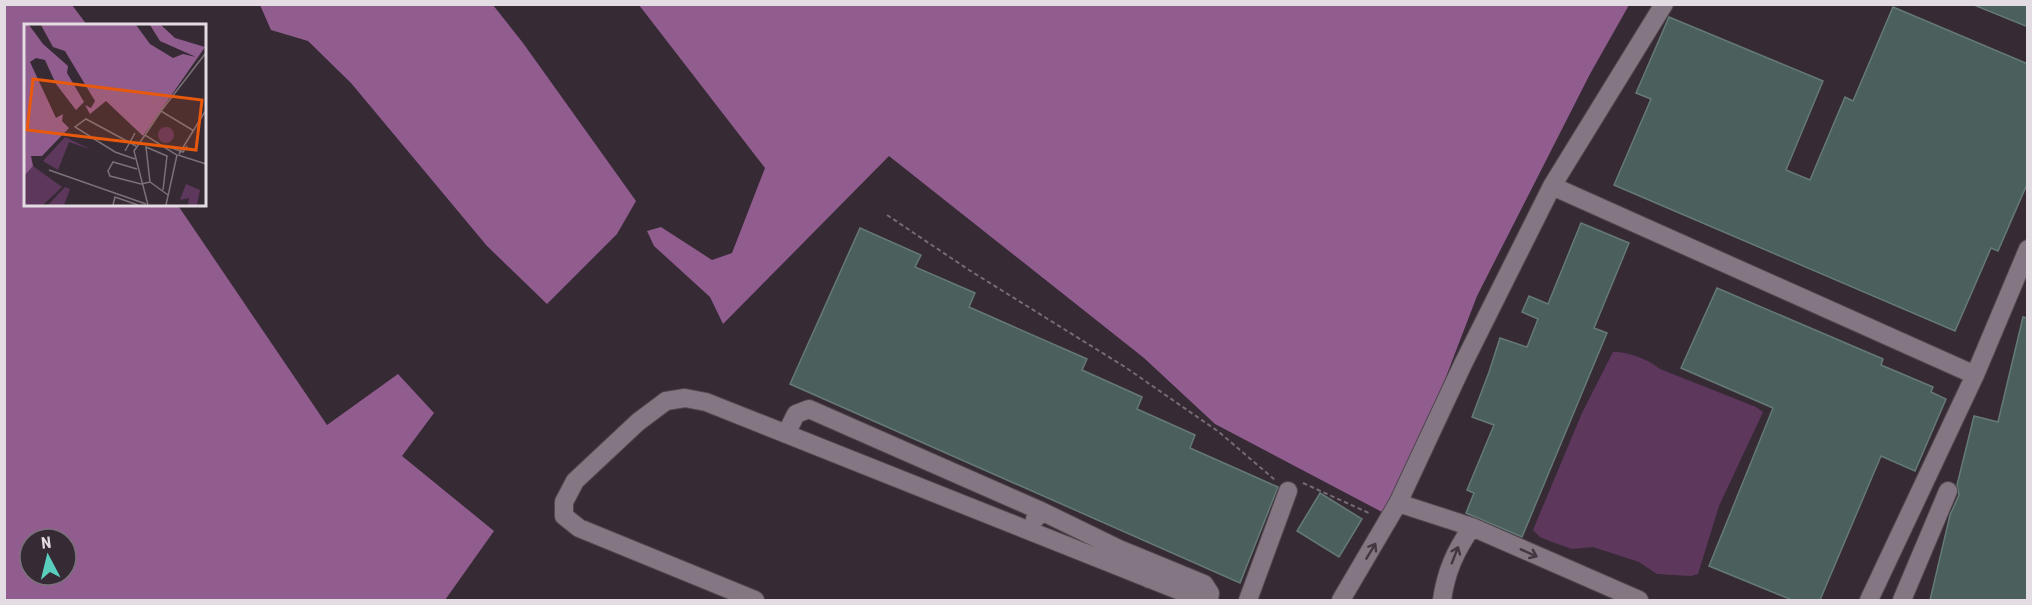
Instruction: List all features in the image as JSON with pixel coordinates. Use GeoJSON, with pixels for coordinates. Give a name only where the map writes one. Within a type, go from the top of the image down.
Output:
{"type":"FeatureCollection","features":[{"type":"Feature","properties":{"kind":"lane"},"geometry":{"type":"LineString","coordinates":[[1341,600],[1389,522],[1463,364],[1552,186],[1664,4]]}},
{"type":"Feature","properties":{"kind":"lane"},"geometry":{"type":"LineString","coordinates":[[1552,186],[1975,375]]}},
{"type":"Feature","properties":{"kind":"lane"},"geometry":{"type":"LineString","coordinates":[[1869,600],[1975,375],[2028,249]]}},
{"type":"Feature","properties":{"kind":"lane"},"geometry":{"type":"LineString","coordinates":[[755,600],[579,528],[564,516],[564,502],[575,481],[638,422],[666,401],[685,398],[706,402],[1028,531],[1116,557],[1153,572],[1203,600]]}},
{"type":"Feature","properties":{"kind":"lane"},"geometry":{"type":"LineString","coordinates":[[786,434],[796,414],[809,409],[1041,511],[1116,557]]}},
{"type":"Feature","properties":{"kind":"lane"},"geometry":{"type":"LineString","coordinates":[[869,467],[881,441]]}},
{"type":"Feature","properties":{"kind":"lane"},"geometry":{"type":"LineString","coordinates":[[909,483],[921,458]]}},
{"type":"Feature","properties":{"kind":"lane"},"geometry":{"type":"LineString","coordinates":[[1248,600],[1288,491]]}},
{"type":"Feature","properties":{"kind":"lane"},"geometry":{"type":"LineString","coordinates":[[1902,600],[1948,491]]}},
{"type":"Feature","properties":{"kind":"lane"},"geometry":{"type":"LineString","coordinates":[[992,516],[1002,494]]}},
{"type":"Feature","properties":{"kind":"lane"},"geometry":{"type":"LineString","coordinates":[[1398,503],[1472,527],[1639,600]]}},
{"type":"Feature","properties":{"kind":"lane"},"geometry":{"type":"LineString","coordinates":[[1028,531],[1041,511]]}},
{"type":"Feature","properties":{"kind":"lane"},"geometry":{"type":"LineString","coordinates":[[1443,593],[1457,548],[1472,527]]}},
{"type":"Feature","properties":{"kind":"lane"},"geometry":{"type":"LineString","coordinates":[[1153,572],[1204,584],[1210,593],[1209,600]]}},
{"type":"Feature","properties":{"kind":"path"},"geometry":{"type":"LineString","coordinates":[[887,215],[969,270],[1125,368],[1219,432],[1288,491],[1292,482],[1298,480],[1389,522]]}},
{"type":"Feature","properties":{"kind":"shaded area"},"geometry":{"type":"Polygon","coordinates":[[[4,5],[72,5],[86,24],[24,24],[24,206],[178,206],[327,425],[398,374],[434,413],[402,456],[494,531],[445,600],[5,600],[4,5]]]}},
{"type":"Feature","properties":{"kind":"shaded area"},"geometry":{"type":"Polygon","coordinates":[[[260,5],[493,5],[523,43],[636,201],[617,234],[547,304],[487,246],[351,83],[308,41],[271,30],[260,5]]]}},
{"type":"Feature","properties":{"kind":"shaded area"},"geometry":{"type":"Polygon","coordinates":[[[639,5],[1629,5],[1590,74],[1477,296],[1416,455],[1382,512],[1215,424],[1144,358],[889,156],[723,324],[710,297],[654,246],[647,231],[661,227],[712,260],[732,253],[765,168],[639,5]]]}},
{"type":"Feature","properties":{"kind":"shaded area"},"geometry":{"type":"Polygon","coordinates":[[[1613,352],[1638,357],[1660,369],[1756,407],[1763,412],[1719,506],[1698,574],[1691,576],[1657,574],[1639,562],[1593,547],[1572,549],[1540,537],[1533,530],[1582,413],[1613,352]]]}},
{"type":"Feature","properties":{"kind":"building"},"geometry":{"type":"Polygon","coordinates":[[[2028,4],[2028,27],[1974,5],[2028,4]]]}},
{"type":"Feature","properties":{"kind":"building"},"geometry":{"type":"Polygon","coordinates":[[[1893,7],[2028,64],[2028,182],[1998,251],[1991,248],[1955,331],[1614,185],[1651,99],[1636,93],[1669,17],[1823,81],[1786,170],[1810,180],[1845,97],[1853,101],[1893,7]]]}},
{"type":"Feature","properties":{"kind":"building"},"geometry":{"type":"Polygon","coordinates":[[[1581,223],[1629,243],[1594,328],[1607,333],[1522,537],[1466,513],[1474,493],[1467,490],[1494,425],[1472,417],[1500,338],[1527,347],[1538,319],[1522,312],[1529,296],[1548,304],[1581,223]]]}},
{"type":"Feature","properties":{"kind":"building"},"geometry":{"type":"Polygon","coordinates":[[[860,228],[921,255],[915,267],[975,293],[969,307],[1087,359],[1082,370],[1142,397],[1137,409],[1195,435],[1190,448],[1278,487],[1240,583],[790,384],[860,228]]]}},
{"type":"Feature","properties":{"kind":"building"},"geometry":{"type":"Polygon","coordinates":[[[1717,288],[1883,359],[1881,365],[1933,387],[1931,392],[1946,399],[1915,471],[1881,456],[1820,600],[1792,600],[1709,566],[1773,408],[1681,368],[1717,288]]]}},
{"type":"Feature","properties":{"kind":"building"},"geometry":{"type":"Polygon","coordinates":[[[2023,317],[2028,318],[2028,600],[1930,600],[1950,515],[1959,495],[1957,485],[1974,416],[1998,422],[2023,317]]]}},
{"type":"Feature","properties":{"kind":"building"},"geometry":{"type":"Polygon","coordinates":[[[1320,493],[1362,519],[1339,557],[1297,531],[1320,493]]]}}]}
